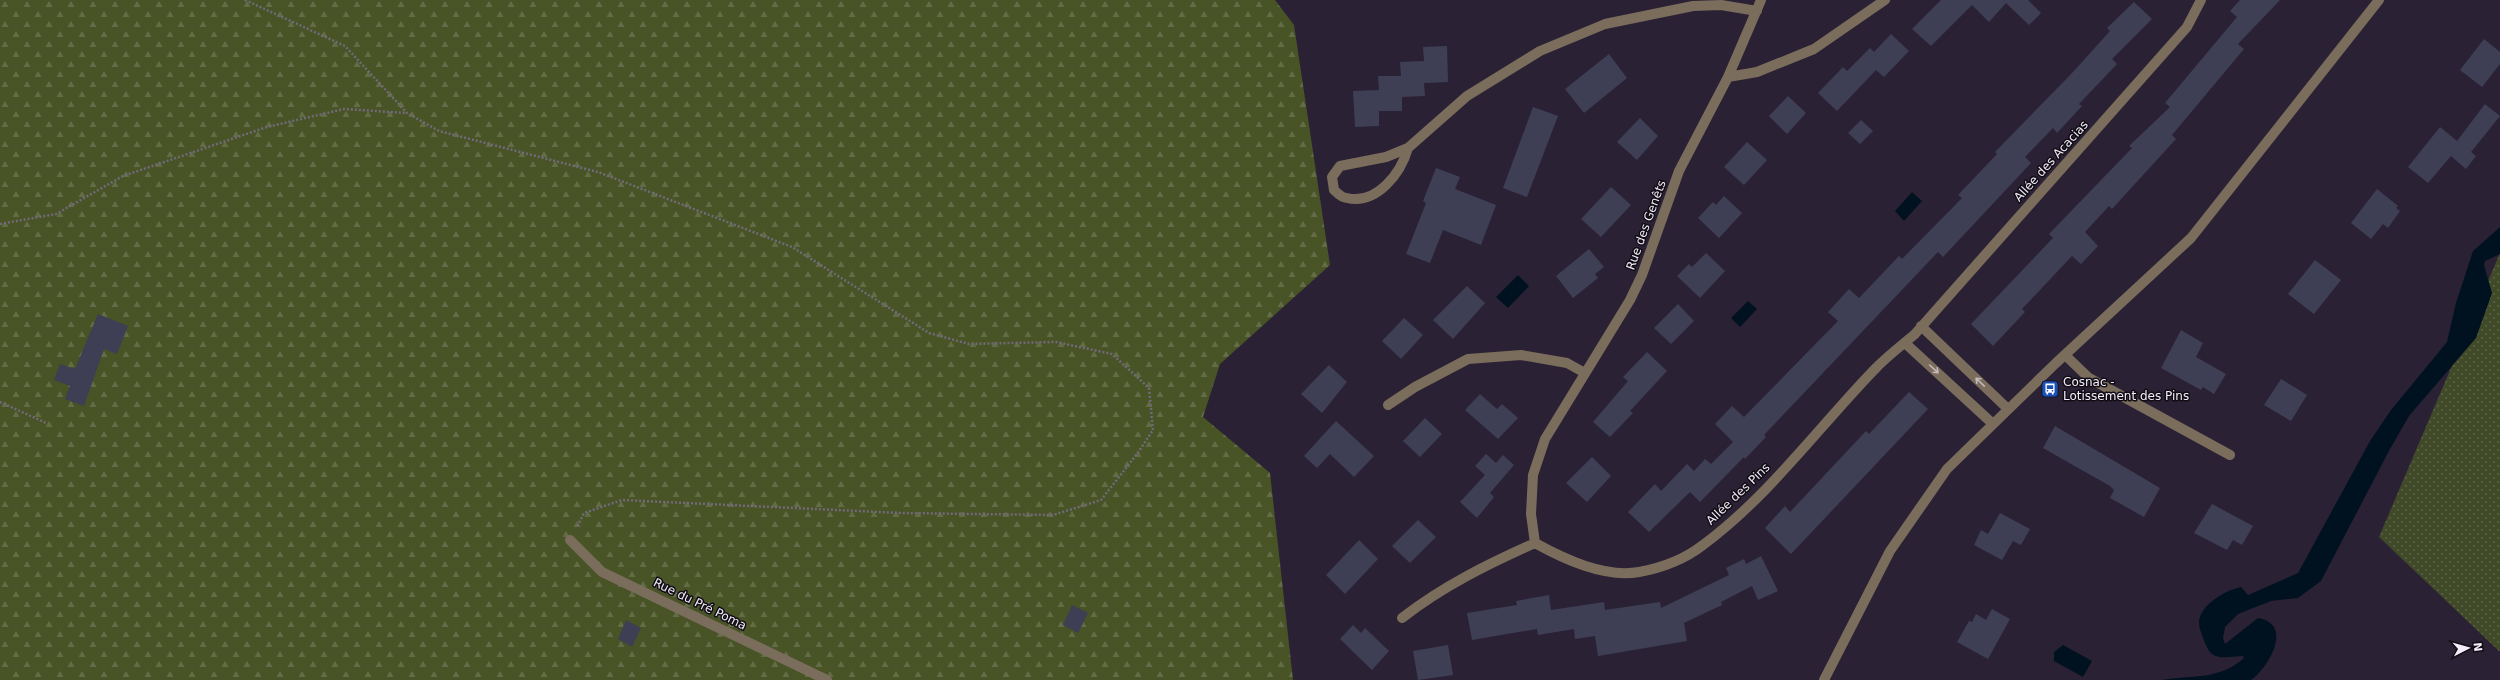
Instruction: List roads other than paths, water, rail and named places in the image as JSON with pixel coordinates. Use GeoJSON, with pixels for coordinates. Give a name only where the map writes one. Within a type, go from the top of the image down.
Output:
{"type":"FeatureCollection","features":[{"type":"Feature","properties":{"kind":"street","name":"Rue des Genêts"},"geometry":{"type":"LineString","coordinates":[[1535,543],[1531,514],[1533,475],[1545,439],[1630,300],[1642,275],[1679,171],[1728,77],[1761,0]]}},
{"type":"Feature","properties":{"kind":"street"},"geometry":{"type":"LineString","coordinates":[[1728,77],[1757,72],[1814,49],[1885,0]]}},
{"type":"Feature","properties":{"kind":"street","name":"Allée des Acacias"},"geometry":{"type":"LineString","coordinates":[[1918,330],[2187,27],[2200,0]]}},
{"type":"Feature","properties":{"kind":"street"},"geometry":{"type":"LineString","coordinates":[[1824,680],[1894,545],[1948,469],[2008,409],[2190,238],[2379,0]]}},
{"type":"Feature","properties":{"kind":"street"},"geometry":{"type":"LineString","coordinates":[[1408,148],[1397,174],[1376,192],[1363,199],[1346,198],[1334,190],[1332,177],[1340,166],[1386,157],[1408,148],[1467,96],[1540,51],[1605,24],[1693,6],[1721,5],[1757,11]]}},
{"type":"Feature","properties":{"kind":"street"},"geometry":{"type":"LineString","coordinates":[[1918,330],[2008,409]]}},
{"type":"Feature","properties":{"kind":"street","name":"Allée des Pins"},"geometry":{"type":"LineString","coordinates":[[1535,543],[1560,557],[1608,571],[1637,572],[1670,563],[1702,546],[1753,502],[1875,368],[1918,330]]}},
{"type":"Feature","properties":{"kind":"street"},"geometry":{"type":"LineString","coordinates":[[1905,343],[1993,424]]}},
{"type":"Feature","properties":{"kind":"street"},"geometry":{"type":"LineString","coordinates":[[1388,404],[1415,386],[1468,359],[1522,354],[1567,363],[1585,373]]}},
{"type":"Feature","properties":{"kind":"street"},"geometry":{"type":"LineString","coordinates":[[2065,355],[2089,378],[2230,454]]}},
{"type":"Feature","properties":{"kind":"street","name":"Rue du Pré Poma"},"geometry":{"type":"LineString","coordinates":[[570,540],[602,572],[827,680]]}},
{"type":"Feature","properties":{"kind":"street"},"geometry":{"type":"LineString","coordinates":[[1402,618],[1430,596],[1487,564],[1535,543]]}},
{"type":"Feature","properties":{"kind":"water"},"geometry":{"type":"Polygon","coordinates":[[[1912,192],[1922,201],[1904,221],[1895,211],[1912,192]]]}},
{"type":"Feature","properties":{"kind":"water"},"geometry":{"type":"Polygon","coordinates":[[[2500,227],[2500,254],[2485,261],[2484,265],[2492,293],[2476,338],[2409,416],[2390,449],[2321,581],[2298,598],[2271,601],[2238,614],[2225,627],[2223,638],[2225,644],[2258,618],[2269,622],[2275,628],[2276,637],[2275,646],[2265,666],[2251,680],[2161,680],[2215,673],[2235,665],[2244,658],[2243,656],[2219,657],[2211,653],[2199,625],[2200,616],[2203,610],[2214,599],[2228,591],[2241,587],[2248,595],[2298,573],[2370,441],[2391,410],[2447,342],[2456,303],[2473,251],[2500,227]]]}},
{"type":"Feature","properties":{"kind":"water"},"geometry":{"type":"Polygon","coordinates":[[[1518,275],[1529,286],[1508,308],[1496,297],[1518,275]]]}},
{"type":"Feature","properties":{"kind":"water"},"geometry":{"type":"Polygon","coordinates":[[[1748,301],[1757,309],[1740,327],[1731,318],[1748,301]]]}},
{"type":"Feature","properties":{"kind":"water"},"geometry":{"type":"Polygon","coordinates":[[[2063,645],[2092,661],[2083,677],[2054,661],[2054,652],[2063,645]]]}},
{"type":"Feature","properties":{"kind":"place","name":"Cosnac - Lotissement des Pins"},"geometry":{"type":"Point","coordinates":[2050,389]}}]}
